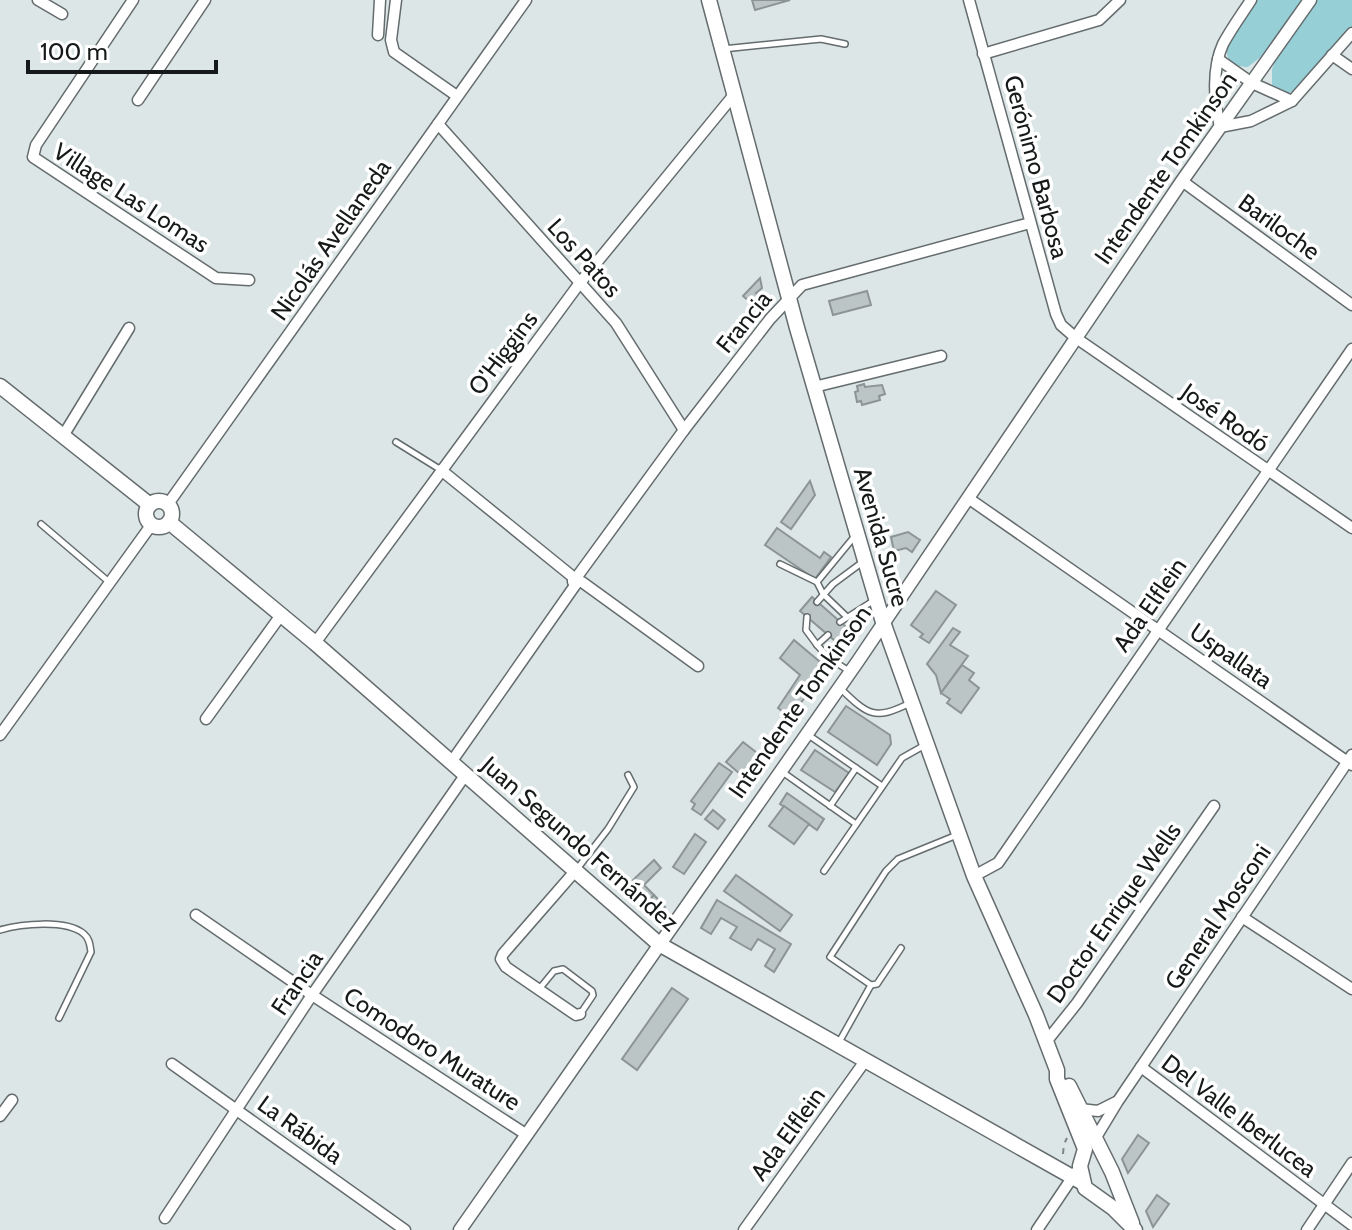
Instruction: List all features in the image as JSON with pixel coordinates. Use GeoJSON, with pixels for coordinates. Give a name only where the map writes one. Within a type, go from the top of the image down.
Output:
{"type":"FeatureCollection","features":[{"type":"Feature","properties":{"kind":"main road","name":"Avenida Sucre"},"geometry":{"type":"LineString","coordinates":[[709,0],[814,387],[883,622],[958,835],[1057,1070],[1057,1079],[1085,1149],[1078,1168],[1088,1192],[1097,1196],[1135,1230]]}},
{"type":"Feature","properties":{"kind":"main road"},"geometry":{"type":"LineString","coordinates":[[0,386],[150,505]]}},
{"type":"Feature","properties":{"kind":"main road"},"geometry":{"type":"LineString","coordinates":[[162,501],[168,504],[172,509],[169,522],[158,526],[152,524],[148,519],[150,505],[162,501]]}},
{"type":"Feature","properties":{"kind":"main road","name":"Juan Segundo Fernández"},"geometry":{"type":"LineString","coordinates":[[169,522],[315,643],[577,869],[659,944],[1046,1161],[1078,1168]]}},
{"type":"Feature","properties":{"kind":"main road","name":"Avenida Sucre"},"geometry":{"type":"LineString","coordinates":[[1057,1070],[1065,1075],[1110,1168],[1135,1230]]}},
{"type":"Feature","properties":{"kind":"main road"},"geometry":{"type":"LineString","coordinates":[[1078,1168],[1097,1156],[1110,1168],[1107,1192],[1097,1196]]}},
{"type":"Feature","properties":{"kind":"street"},"geometry":{"type":"LineString","coordinates":[[38,0],[62,14]]}},
{"type":"Feature","properties":{"kind":"street","name":"Village Las Lomas"},"geometry":{"type":"LineString","coordinates":[[133,0],[36,145],[33,157],[216,278],[249,280]]}},
{"type":"Feature","properties":{"kind":"street"},"geometry":{"type":"LineString","coordinates":[[138,100],[205,0]]}},
{"type":"Feature","properties":{"kind":"street"},"geometry":{"type":"LineString","coordinates":[[378,35],[380,0]]}},
{"type":"Feature","properties":{"kind":"street"},"geometry":{"type":"LineString","coordinates":[[396,0],[391,40],[394,52],[457,96]]}},
{"type":"Feature","properties":{"kind":"street","name":"Nicolás Avellaneda"},"geometry":{"type":"LineString","coordinates":[[168,504],[526,0]]}},
{"type":"Feature","properties":{"kind":"street","name":"Gerónimo Barbosa"},"geometry":{"type":"LineString","coordinates":[[969,0],[1056,314],[1061,325],[1076,338]]}},
{"type":"Feature","properties":{"kind":"street"},"geometry":{"type":"LineString","coordinates":[[983,54],[1099,20],[1120,0]]}},
{"type":"Feature","properties":{"kind":"street"},"geometry":{"type":"LineString","coordinates":[[1251,0],[1223,44],[1218,59],[1215,104],[1220,127],[1251,121],[1292,101],[1352,33]]}},
{"type":"Feature","properties":{"kind":"street","name":"Intendente Tomkinson"},"geometry":{"type":"LineString","coordinates":[[460,1230],[839,688],[1182,181],[1310,0]]}},
{"type":"Feature","properties":{"kind":"street"},"geometry":{"type":"LineString","coordinates":[[1332,55],[1352,69]]}},
{"type":"Feature","properties":{"kind":"street"},"geometry":{"type":"LineString","coordinates":[[1218,59],[1252,83],[1292,101]]}},
{"type":"Feature","properties":{"kind":"street","name":"O'Higgins"},"geometry":{"type":"LineString","coordinates":[[315,643],[579,284],[733,96]]}},
{"type":"Feature","properties":{"kind":"street","name":"Los Patos"},"geometry":{"type":"LineString","coordinates":[[438,124],[616,323],[684,430]]}},
{"type":"Feature","properties":{"kind":"street","name":"Bariloche"},"geometry":{"type":"LineString","coordinates":[[1182,181],[1352,305]]}},
{"type":"Feature","properties":{"kind":"street","name":"Francia"},"geometry":{"type":"LineString","coordinates":[[452,761],[684,430],[789,297],[802,285],[817,280],[1030,223]]}},
{"type":"Feature","properties":{"kind":"street"},"geometry":{"type":"LineString","coordinates":[[63,436],[129,328]]}},
{"type":"Feature","properties":{"kind":"street","name":"José Rodó"},"geometry":{"type":"LineString","coordinates":[[1076,338],[1352,528]]}},
{"type":"Feature","properties":{"kind":"street","name":"Ada Elflein"},"geometry":{"type":"LineString","coordinates":[[974,876],[998,863],[1352,349]]}},
{"type":"Feature","properties":{"kind":"street"},"geometry":{"type":"LineString","coordinates":[[814,387],[941,356]]}},
{"type":"Feature","properties":{"kind":"street"},"geometry":{"type":"LineString","coordinates":[[441,470],[577,579],[698,666]]}},
{"type":"Feature","properties":{"kind":"street","name":"Uspallata"},"geometry":{"type":"LineString","coordinates":[[968,498],[1350,760]]}},
{"type":"Feature","properties":{"kind":"street"},"geometry":{"type":"LineString","coordinates":[[0,735],[152,524]]}},
{"type":"Feature","properties":{"kind":"street"},"geometry":{"type":"LineString","coordinates":[[206,719],[281,615]]}},
{"type":"Feature","properties":{"kind":"street","name":"General Mosconi"},"geometry":{"type":"LineString","coordinates":[[1095,1139],[1350,760]]}},
{"type":"Feature","properties":{"kind":"street","name":"Francia"},"geometry":{"type":"LineString","coordinates":[[165,1218],[312,995],[466,774]]}},
{"type":"Feature","properties":{"kind":"street","name":"Doctor Enrique Wells"},"geometry":{"type":"LineString","coordinates":[[1046,1042],[1077,1003],[1214,806]]}},
{"type":"Feature","properties":{"kind":"street"},"geometry":{"type":"LineString","coordinates":[[577,869],[501,959],[506,967],[576,1015],[580,1014]]}},
{"type":"Feature","properties":{"kind":"street","name":"Comodoro Murature"},"geometry":{"type":"LineString","coordinates":[[196,915],[312,995],[527,1135]]}},
{"type":"Feature","properties":{"kind":"street"},"geometry":{"type":"LineString","coordinates":[[1242,917],[1352,989]]}},
{"type":"Feature","properties":{"kind":"street","name":"Ada Elflein"},"geometry":{"type":"LineString","coordinates":[[744,1230],[865,1061]]}},
{"type":"Feature","properties":{"kind":"street","name":"La Rábida"},"geometry":{"type":"LineString","coordinates":[[172,1064],[405,1230]]}},
{"type":"Feature","properties":{"kind":"street","name":"Del Valle Iberlucea"},"geometry":{"type":"LineString","coordinates":[[1141,1067],[1352,1225]]}},
{"type":"Feature","properties":{"kind":"street"},"geometry":{"type":"LineString","coordinates":[[0,1116],[12,1100]]}},
{"type":"Feature","properties":{"kind":"street"},"geometry":{"type":"LineString","coordinates":[[1080,1109],[1098,1111],[1118,1101]]}},
{"type":"Feature","properties":{"kind":"street"},"geometry":{"type":"LineString","coordinates":[[1307,1230],[1352,1163]]}},
{"type":"Feature","properties":{"kind":"street"},"geometry":{"type":"LineString","coordinates":[[1037,1230],[1078,1168]]}},
{"type":"Feature","properties":{"kind":"lane"},"geometry":{"type":"LineString","coordinates":[[722,49],[821,39],[845,44]]}},
{"type":"Feature","properties":{"kind":"lane"},"geometry":{"type":"LineString","coordinates":[[396,442],[441,470]]}},
{"type":"Feature","properties":{"kind":"lane"},"geometry":{"type":"LineString","coordinates":[[41,524],[110,582]]}},
{"type":"Feature","properties":{"kind":"lane"},"geometry":{"type":"LineString","coordinates":[[817,582],[857,533]]}},
{"type":"Feature","properties":{"kind":"lane"},"geometry":{"type":"LineString","coordinates":[[817,602],[865,561]]}},
{"type":"Feature","properties":{"kind":"lane"},"geometry":{"type":"LineString","coordinates":[[780,564],[817,582],[823,594],[847,617]]}},
{"type":"Feature","properties":{"kind":"lane"},"geometry":{"type":"LineString","coordinates":[[840,622],[876,600]]}},
{"type":"Feature","properties":{"kind":"lane"},"geometry":{"type":"LineString","coordinates":[[807,617],[806,630],[817,645],[829,658],[850,672]]}},
{"type":"Feature","properties":{"kind":"lane"},"geometry":{"type":"LineString","coordinates":[[817,645],[828,635]]}},
{"type":"Feature","properties":{"kind":"lane"},"geometry":{"type":"LineString","coordinates":[[839,688],[870,713],[879,716],[911,702]]}},
{"type":"Feature","properties":{"kind":"lane"},"geometry":{"type":"LineString","coordinates":[[807,734],[882,786]]}},
{"type":"Feature","properties":{"kind":"lane"},"geometry":{"type":"LineString","coordinates":[[824,871],[902,758],[926,745]]}},
{"type":"Feature","properties":{"kind":"lane"},"geometry":{"type":"LineString","coordinates":[[830,806],[856,768]]}},
{"type":"Feature","properties":{"kind":"lane"},"geometry":{"type":"LineString","coordinates":[[780,771],[856,824]]}},
{"type":"Feature","properties":{"kind":"lane"},"geometry":{"type":"LineString","coordinates":[[577,869],[608,829],[634,787],[628,775]]}},
{"type":"Feature","properties":{"kind":"lane"},"geometry":{"type":"LineString","coordinates":[[901,948],[877,984],[871,985],[830,957],[886,871],[898,859],[958,835]]}},
{"type":"Feature","properties":{"kind":"lane"},"geometry":{"type":"LineString","coordinates":[[0,930],[46,923],[83,932],[91,952],[59,1018]]}},
{"type":"Feature","properties":{"kind":"lane"},"geometry":{"type":"LineString","coordinates":[[540,988],[554,971],[563,969],[592,991],[593,995],[580,1014]]}},
{"type":"Feature","properties":{"kind":"lane"},"geometry":{"type":"LineString","coordinates":[[837,1046],[871,985]]}},
{"type":"Feature","properties":{"kind":"path"},"geometry":{"type":"LineString","coordinates":[[1078,1130],[1064,1144],[1078,1168]]}},
{"type":"Feature","properties":{"kind":"shaded area"},"geometry":{"type":"Polygon","coordinates":[[[1256,0],[1302,0],[1263,55],[1248,67],[1235,64],[1228,58],[1227,49],[1236,28],[1256,0]]]}},
{"type":"Feature","properties":{"kind":"shaded area"},"geometry":{"type":"Polygon","coordinates":[[[1317,0],[1352,0],[1352,29],[1296,89],[1287,94],[1272,87],[1272,69],[1317,0]]]}},
{"type":"Feature","properties":{"kind":"building"},"geometry":{"type":"Polygon","coordinates":[[[752,0],[790,0],[755,10],[752,0]]]}},
{"type":"Feature","properties":{"kind":"building"},"geometry":{"type":"Polygon","coordinates":[[[760,278],[762,288],[756,293],[766,302],[759,310],[743,296],[760,278]]]}},
{"type":"Feature","properties":{"kind":"building"},"geometry":{"type":"Polygon","coordinates":[[[867,291],[871,305],[833,315],[829,301],[867,291]]]}},
{"type":"Feature","properties":{"kind":"building"},"geometry":{"type":"Polygon","coordinates":[[[864,384],[865,387],[882,385],[885,394],[879,396],[880,400],[862,405],[861,401],[857,402],[855,392],[858,391],[857,386],[864,384]]]}},
{"type":"Feature","properties":{"kind":"building"},"geometry":{"type":"Polygon","coordinates":[[[810,481],[815,495],[791,529],[781,522],[810,481]]]}},
{"type":"Feature","properties":{"kind":"building"},"geometry":{"type":"Polygon","coordinates":[[[777,528],[820,558],[824,552],[831,557],[815,579],[765,545],[777,528]]]}},
{"type":"Feature","properties":{"kind":"building"},"geometry":{"type":"Polygon","coordinates":[[[908,532],[920,540],[912,552],[906,548],[894,551],[891,537],[908,532]]]}},
{"type":"Feature","properties":{"kind":"building"},"geometry":{"type":"Polygon","coordinates":[[[936,591],[956,605],[929,643],[911,625],[936,591]]]}},
{"type":"Feature","properties":{"kind":"building"},"geometry":{"type":"Polygon","coordinates":[[[812,597],[853,633],[841,646],[800,611],[812,597]]]}},
{"type":"Feature","properties":{"kind":"building"},"geometry":{"type":"Polygon","coordinates":[[[953,628],[960,632],[950,645],[968,656],[941,693],[936,675],[927,664],[953,628]]]}},
{"type":"Feature","properties":{"kind":"building"},"geometry":{"type":"Polygon","coordinates":[[[794,640],[826,667],[796,710],[791,707],[786,714],[778,708],[800,675],[780,658],[794,640]]]}},
{"type":"Feature","properties":{"kind":"building"},"geometry":{"type":"Polygon","coordinates":[[[962,665],[974,673],[969,680],[979,688],[961,713],[947,703],[950,699],[941,693],[962,665]]]}},
{"type":"Feature","properties":{"kind":"building"},"geometry":{"type":"Polygon","coordinates":[[[846,706],[890,735],[891,744],[877,765],[828,732],[846,706]]]}},
{"type":"Feature","properties":{"kind":"building"},"geometry":{"type":"Polygon","coordinates":[[[743,742],[765,759],[747,780],[726,762],[743,742]]]}},
{"type":"Feature","properties":{"kind":"building"},"geometry":{"type":"Polygon","coordinates":[[[815,750],[849,773],[835,792],[801,770],[815,750]]]}},
{"type":"Feature","properties":{"kind":"building"},"geometry":{"type":"Polygon","coordinates":[[[719,763],[732,772],[701,815],[692,809],[695,804],[691,801],[719,763]]]}},
{"type":"Feature","properties":{"kind":"building"},"geometry":{"type":"Polygon","coordinates":[[[787,793],[824,819],[817,830],[780,804],[787,793]]]}},
{"type":"Feature","properties":{"kind":"building"},"geometry":{"type":"Polygon","coordinates":[[[784,806],[809,824],[794,844],[769,826],[784,806]]]}},
{"type":"Feature","properties":{"kind":"building"},"geometry":{"type":"Polygon","coordinates":[[[713,810],[725,820],[718,829],[705,819],[713,810]]]}},
{"type":"Feature","properties":{"kind":"building"},"geometry":{"type":"Polygon","coordinates":[[[695,834],[706,842],[684,874],[673,867],[695,834]]]}},
{"type":"Feature","properties":{"kind":"building"},"geometry":{"type":"Polygon","coordinates":[[[654,860],[661,868],[644,885],[654,895],[648,902],[630,883],[654,860]]]}},
{"type":"Feature","properties":{"kind":"building"},"geometry":{"type":"Polygon","coordinates":[[[736,875],[792,915],[780,931],[724,891],[736,875]]]}},
{"type":"Feature","properties":{"kind":"building"},"geometry":{"type":"Polygon","coordinates":[[[654,895],[665,907],[659,913],[648,902],[654,895]]]}},
{"type":"Feature","properties":{"kind":"building"},"geometry":{"type":"Polygon","coordinates":[[[717,900],[791,944],[774,972],[765,966],[775,949],[758,939],[751,950],[730,938],[737,927],[721,918],[711,934],[701,928],[717,900]]]}},
{"type":"Feature","properties":{"kind":"building"},"geometry":{"type":"Polygon","coordinates":[[[672,988],[688,999],[637,1070],[622,1059],[672,988]]]}},
{"type":"Feature","properties":{"kind":"building"},"geometry":{"type":"Polygon","coordinates":[[[1138,1135],[1149,1143],[1128,1173],[1122,1159],[1138,1135]]]}},
{"type":"Feature","properties":{"kind":"building"},"geometry":{"type":"Polygon","coordinates":[[[1157,1195],[1169,1204],[1153,1227],[1146,1211],[1157,1195]]]}}]}
